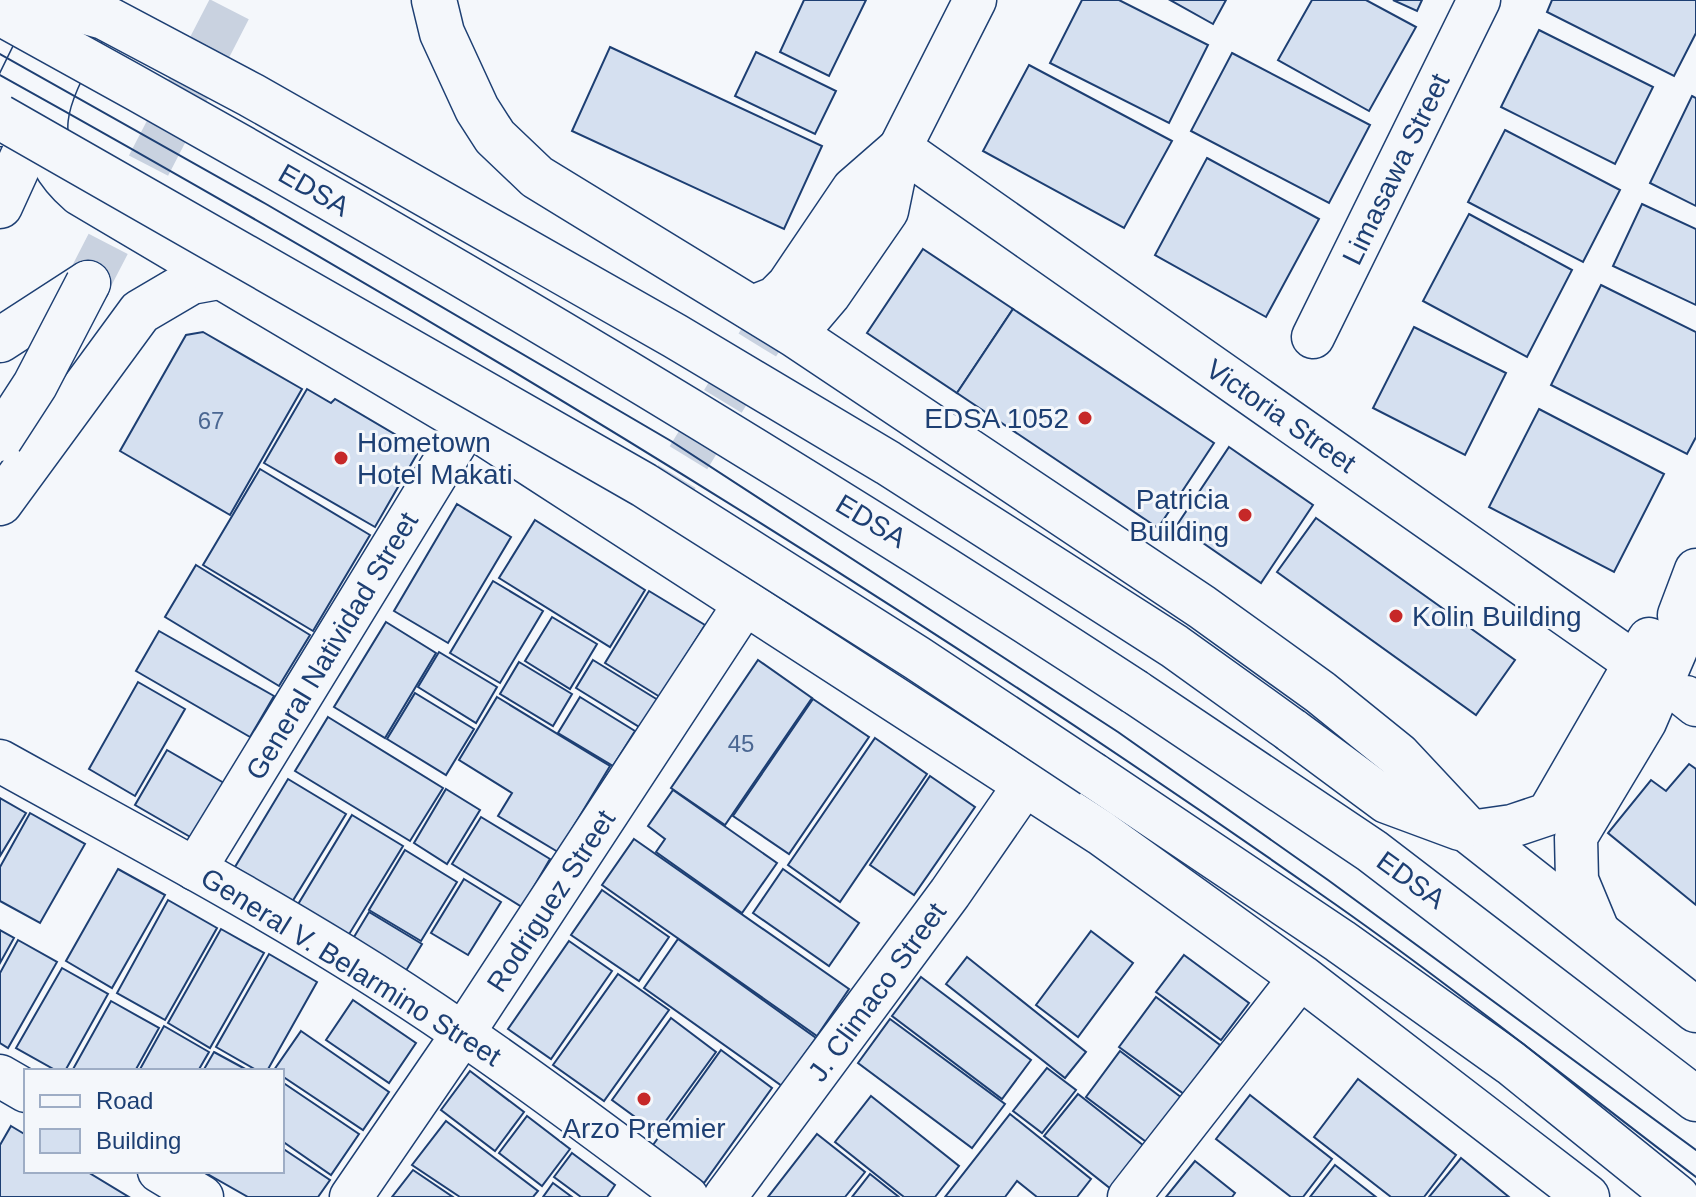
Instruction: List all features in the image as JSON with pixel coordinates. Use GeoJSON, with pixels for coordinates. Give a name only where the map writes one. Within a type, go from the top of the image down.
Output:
{"type":"FeatureCollection","features":[{"type":"Feature","properties":{"kind":"main road"},"geometry":{"type":"LineString","coordinates":[[43,0],[104,17],[171,52],[675,336],[901,471],[1174,646],[1387,801],[1470,832]]}},
{"type":"Feature","properties":{"kind":"main road"},"geometry":{"type":"LineString","coordinates":[[0,124],[62,0]]}},
{"type":"Feature","properties":{"kind":"main road"},"geometry":{"type":"LineString","coordinates":[[0,206],[50,93],[98,0]]}},
{"type":"Feature","properties":{"kind":"main road"},"geometry":{"type":"LineString","coordinates":[[434,0],[442,33],[471,97],[495,137],[537,177],[1202,607],[1320,692],[1398,755],[1470,832],[1696,1010]]}},
{"type":"Feature","properties":{"kind":"main road","name":"EDSA"},"geometry":{"type":"LineString","coordinates":[[0,13],[280,170],[891,532],[1372,851],[1696,1099]]}},
{"type":"Feature","properties":{"kind":"main road"},"geometry":{"type":"LineString","coordinates":[[50,93],[43,131],[48,156],[61,177],[80,193],[468,423],[660,531],[746,602],[1101,833],[1301,977],[1574,1193]]}},
{"type":"Feature","properties":{"kind":"main road"},"geometry":{"type":"LineString","coordinates":[[0,117],[644,485],[1093,775],[1340,941],[1499,1054],[1677,1197]]}},
{"type":"Feature","properties":{"kind":"main road"},"geometry":{"type":"LineString","coordinates":[[0,503],[119,336],[140,312],[191,282],[224,276]]}},
{"type":"Feature","properties":{"kind":"main road"},"geometry":{"type":"LineString","coordinates":[[0,340],[88,283],[35,385],[0,439]]}},
{"type":"Feature","properties":{"kind":"main road"},"geometry":{"type":"LineString","coordinates":[[0,389],[25,398],[40,415],[48,439]]}},
{"type":"Feature","properties":{"kind":"street"},"geometry":{"type":"LineString","coordinates":[[772,331],[829,295],[887,211],[900,148],[975,0]]}},
{"type":"Feature","properties":{"kind":"street","name":"Limasawa Street"},"geometry":{"type":"LineString","coordinates":[[1313,337],[1479,0]]}},
{"type":"Feature","properties":{"kind":"street","name":"Victoria Street"},"geometry":{"type":"LineString","coordinates":[[900,148],[1670,687]]}},
{"type":"Feature","properties":{"kind":"street","name":"General Natividad Street"},"geometry":{"type":"LineString","coordinates":[[195,869],[468,423]]}},
{"type":"Feature","properties":{"kind":"street"},"geometry":{"type":"LineString","coordinates":[[1599,933],[1577,880],[1576,837],[1645,722],[1670,687],[1658,624],[1679,615],[1696,570]]}},
{"type":"Feature","properties":{"kind":"street","name":"Rodriguez Street"},"geometry":{"type":"LineString","coordinates":[[351,1197],[462,1035],[746,602]]}},
{"type":"Feature","properties":{"kind":"street"},"geometry":{"type":"LineString","coordinates":[[1470,832],[1512,826],[1548,814],[1670,687]]}},
{"type":"Feature","properties":{"kind":"street","name":"General V. Belarmino Street"},"geometry":{"type":"LineString","coordinates":[[0,761],[346,957],[549,1093],[687,1197]]}},
{"type":"Feature","properties":{"kind":"street","name":"J. Climaco Street"},"geometry":{"type":"LineString","coordinates":[[725,1197],[942,905],[1026,783]]}},
{"type":"Feature","properties":{"kind":"street"},"geometry":{"type":"LineString","coordinates":[[1129,1197],[1301,977]]}},
{"type":"Feature","properties":{"kind":"street"},"geometry":{"type":"LineString","coordinates":[[0,1076],[24,1090]]}},
{"type":"Feature","properties":{"kind":"street"},"geometry":{"type":"LineString","coordinates":[[162,1173],[202,1197]]}},
{"type":"Feature","properties":{"kind":"building"},"geometry":{"type":"Polygon","coordinates":[[[804,0],[866,0],[829,76],[780,52],[804,0]]]}},
{"type":"Feature","properties":{"kind":"building"},"geometry":{"type":"Polygon","coordinates":[[[1082,0],[1119,0],[1208,45],[1169,123],[1050,63],[1082,0]]]}},
{"type":"Feature","properties":{"kind":"building"},"geometry":{"type":"Polygon","coordinates":[[[1170,0],[1226,0],[1213,24],[1170,0]]]}},
{"type":"Feature","properties":{"kind":"building"},"geometry":{"type":"Polygon","coordinates":[[[1312,0],[1366,0],[1416,27],[1369,111],[1278,60],[1312,0]]]}},
{"type":"Feature","properties":{"kind":"building"},"geometry":{"type":"Polygon","coordinates":[[[1393,0],[1422,0],[1417,11],[1393,0]]]}},
{"type":"Feature","properties":{"kind":"building"},"geometry":{"type":"Polygon","coordinates":[[[1552,0],[1696,0],[1696,33],[1674,76],[1547,12],[1552,0]]]}},
{"type":"Feature","properties":{"kind":"building"},"geometry":{"type":"Polygon","coordinates":[[[1539,30],[1653,87],[1615,164],[1501,107],[1539,30]]]}},
{"type":"Feature","properties":{"kind":"building"},"geometry":{"type":"Polygon","coordinates":[[[610,47],[822,146],[784,229],[572,131],[610,47]]]}},
{"type":"Feature","properties":{"kind":"building"},"geometry":{"type":"Polygon","coordinates":[[[756,52],[836,91],[815,134],[735,96],[756,52]]]}},
{"type":"Feature","properties":{"kind":"building"},"geometry":{"type":"Polygon","coordinates":[[[1232,53],[1370,125],[1329,203],[1191,131],[1232,53]]]}},
{"type":"Feature","properties":{"kind":"building"},"geometry":{"type":"Polygon","coordinates":[[[1029,65],[1172,141],[1124,228],[983,151],[1029,65]]]}},
{"type":"Feature","properties":{"kind":"building"},"geometry":{"type":"Polygon","coordinates":[[[1692,96],[1696,98],[1696,206],[1650,183],[1692,96]]]}},
{"type":"Feature","properties":{"kind":"building"},"geometry":{"type":"Polygon","coordinates":[[[1505,130],[1620,190],[1583,262],[1468,202],[1505,130]]]}},
{"type":"Feature","properties":{"kind":"building"},"geometry":{"type":"Polygon","coordinates":[[[1207,158],[1319,219],[1266,317],[1155,255],[1207,158]]]}},
{"type":"Feature","properties":{"kind":"building"},"geometry":{"type":"Polygon","coordinates":[[[1642,204],[1696,229],[1696,305],[1613,266],[1642,204]]]}},
{"type":"Feature","properties":{"kind":"building"},"geometry":{"type":"Polygon","coordinates":[[[1469,214],[1572,270],[1527,357],[1423,301],[1469,214]]]}},
{"type":"Feature","properties":{"kind":"building"},"geometry":{"type":"Polygon","coordinates":[[[923,249],[1013,309],[957,393],[867,333],[923,249]]]}},
{"type":"Feature","properties":{"kind":"building"},"geometry":{"type":"Polygon","coordinates":[[[1601,285],[1696,332],[1696,437],[1687,454],[1551,385],[1601,285]]]}},
{"type":"Feature","properties":{"kind":"building","name":"EDSA 1052"},"geometry":{"type":"Polygon","coordinates":[[[1013,309],[1214,443],[1158,528],[957,393],[1013,309]]]}},
{"type":"Feature","properties":{"kind":"building"},"geometry":{"type":"Polygon","coordinates":[[[1414,327],[1506,373],[1465,455],[1373,408],[1414,327]]]}},
{"type":"Feature","properties":{"kind":"building"},"geometry":{"type":"Polygon","coordinates":[[[203,332],[302,389],[230,515],[120,451],[186,335],[203,332]]]}},
{"type":"Feature","properties":{"kind":"building","name":"Hometown Hotel Makati"},"geometry":{"type":"Polygon","coordinates":[[[307,389],[331,403],[335,399],[396,435],[394,440],[417,454],[375,527],[264,463],[307,389]]]}},
{"type":"Feature","properties":{"kind":"building"},"geometry":{"type":"Polygon","coordinates":[[[1539,409],[1664,474],[1614,572],[1489,507],[1539,409]]]}},
{"type":"Feature","properties":{"kind":"building","name":"Patricia Building"},"geometry":{"type":"Polygon","coordinates":[[[1229,447],[1313,505],[1261,583],[1177,525],[1229,447]]]}},
{"type":"Feature","properties":{"kind":"building"},"geometry":{"type":"Polygon","coordinates":[[[260,469],[370,535],[313,631],[203,565],[260,469]]]}},
{"type":"Feature","properties":{"kind":"building"},"geometry":{"type":"Polygon","coordinates":[[[457,504],[511,537],[448,643],[394,611],[457,504]]]}},
{"type":"Feature","properties":{"kind":"building","name":"Kolin Building"},"geometry":{"type":"Polygon","coordinates":[[[1316,518],[1515,660],[1476,715],[1277,572],[1316,518]]]}},
{"type":"Feature","properties":{"kind":"building"},"geometry":{"type":"Polygon","coordinates":[[[535,520],[645,590],[610,647],[499,578],[535,520]]]}},
{"type":"Feature","properties":{"kind":"building"},"geometry":{"type":"Polygon","coordinates":[[[196,565],[310,635],[279,686],[165,617],[196,565]]]}},
{"type":"Feature","properties":{"kind":"building"},"geometry":{"type":"Polygon","coordinates":[[[493,581],[543,611],[500,683],[450,653],[493,581]]]}},
{"type":"Feature","properties":{"kind":"building"},"geometry":{"type":"Polygon","coordinates":[[[649,591],[705,625],[660,697],[605,663],[649,591]]]}},
{"type":"Feature","properties":{"kind":"building"},"geometry":{"type":"Polygon","coordinates":[[[552,617],[597,644],[570,689],[525,661],[552,617]]]}},
{"type":"Feature","properties":{"kind":"building"},"geometry":{"type":"Polygon","coordinates":[[[386,622],[436,653],[385,738],[334,707],[386,622]]]}},
{"type":"Feature","properties":{"kind":"building"},"geometry":{"type":"Polygon","coordinates":[[[159,631],[274,696],[250,737],[136,671],[159,631]]]}},
{"type":"Feature","properties":{"kind":"building"},"geometry":{"type":"Polygon","coordinates":[[[439,652],[497,687],[476,723],[418,687],[439,652]]]}},
{"type":"Feature","properties":{"kind":"building"},"geometry":{"type":"Polygon","coordinates":[[[593,660],[658,700],[641,728],[576,688],[593,660]]]}},
{"type":"Feature","properties":{"kind":"building"},"geometry":{"type":"Polygon","coordinates":[[[758,660],[812,698],[725,825],[671,788],[758,660]]]}},
{"type":"Feature","properties":{"kind":"building"},"geometry":{"type":"Polygon","coordinates":[[[519,662],[572,694],[553,726],[500,694],[519,662]]]}},
{"type":"Feature","properties":{"kind":"building"},"geometry":{"type":"Polygon","coordinates":[[[138,682],[185,709],[135,796],[89,769],[138,682]]]}},
{"type":"Feature","properties":{"kind":"building"},"geometry":{"type":"Polygon","coordinates":[[[415,693],[474,729],[446,775],[387,739],[415,693]]]}},
{"type":"Feature","properties":{"kind":"building"},"geometry":{"type":"Polygon","coordinates":[[[497,697],[610,766],[558,852],[498,816],[512,793],[459,760],[497,697]]]}},
{"type":"Feature","properties":{"kind":"building"},"geometry":{"type":"Polygon","coordinates":[[[580,697],[635,731],[613,766],[558,733],[580,697]]]}},
{"type":"Feature","properties":{"kind":"building"},"geometry":{"type":"Polygon","coordinates":[[[813,699],[869,737],[789,854],[733,816],[813,699]]]}},
{"type":"Feature","properties":{"kind":"building"},"geometry":{"type":"Polygon","coordinates":[[[328,717],[443,788],[410,841],[295,771],[328,717]]]}},
{"type":"Feature","properties":{"kind":"building"},"geometry":{"type":"Polygon","coordinates":[[[875,738],[927,774],[840,902],[788,865],[875,738]]]}},
{"type":"Feature","properties":{"kind":"building"},"geometry":{"type":"Polygon","coordinates":[[[167,750],[224,783],[192,838],[135,805],[167,750]]]}},
{"type":"Feature","properties":{"kind":"building"},"geometry":{"type":"Polygon","coordinates":[[[1689,764],[1696,769],[1696,905],[1608,833],[1651,780],[1666,791],[1689,764]]]}},
{"type":"Feature","properties":{"kind":"building"},"geometry":{"type":"Polygon","coordinates":[[[930,776],[975,807],[914,895],[870,865],[930,776]]]}},
{"type":"Feature","properties":{"kind":"building"},"geometry":{"type":"Polygon","coordinates":[[[288,779],[346,814],[292,902],[235,867],[288,779]]]}},
{"type":"Feature","properties":{"kind":"building"},"geometry":{"type":"Polygon","coordinates":[[[446,789],[480,810],[447,864],[414,843],[446,789]]]}},
{"type":"Feature","properties":{"kind":"building"},"geometry":{"type":"Polygon","coordinates":[[[673,790],[777,863],[742,913],[656,852],[665,839],[648,826],[673,790]]]}},
{"type":"Feature","properties":{"kind":"building"},"geometry":{"type":"Polygon","coordinates":[[[0,798],[26,813],[0,856],[0,798]]]}},
{"type":"Feature","properties":{"kind":"building"},"geometry":{"type":"Polygon","coordinates":[[[30,813],[85,844],[40,923],[0,901],[0,867],[30,813]]]}},
{"type":"Feature","properties":{"kind":"building"},"geometry":{"type":"Polygon","coordinates":[[[352,815],[403,846],[348,936],[297,906],[352,815]]]}},
{"type":"Feature","properties":{"kind":"building"},"geometry":{"type":"Polygon","coordinates":[[[481,817],[550,859],[522,907],[452,864],[481,817]]]}},
{"type":"Feature","properties":{"kind":"building"},"geometry":{"type":"Polygon","coordinates":[[[634,839],[849,989],[817,1036],[602,885],[634,839]]]}},
{"type":"Feature","properties":{"kind":"building"},"geometry":{"type":"Polygon","coordinates":[[[405,850],[457,882],[421,941],[369,910],[405,850]]]}},
{"type":"Feature","properties":{"kind":"building"},"geometry":{"type":"Polygon","coordinates":[[[118,869],[165,895],[112,988],[66,961],[118,869]]]}},
{"type":"Feature","properties":{"kind":"building"},"geometry":{"type":"Polygon","coordinates":[[[783,869],[859,923],[829,966],[753,913],[783,869]]]}},
{"type":"Feature","properties":{"kind":"building"},"geometry":{"type":"Polygon","coordinates":[[[464,879],[501,902],[468,955],[431,933],[464,879]]]}},
{"type":"Feature","properties":{"kind":"building"},"geometry":{"type":"Polygon","coordinates":[[[602,890],[669,937],[639,981],[571,935],[602,890]]]}},
{"type":"Feature","properties":{"kind":"building"},"geometry":{"type":"Polygon","coordinates":[[[168,900],[217,928],[165,1020],[117,993],[168,900]]]}},
{"type":"Feature","properties":{"kind":"building"},"geometry":{"type":"Polygon","coordinates":[[[369,912],[422,944],[404,974],[351,942],[369,912]]]}},
{"type":"Feature","properties":{"kind":"building"},"geometry":{"type":"Polygon","coordinates":[[[221,929],[264,953],[210,1048],[168,1023],[221,929]]]}},
{"type":"Feature","properties":{"kind":"building"},"geometry":{"type":"Polygon","coordinates":[[[0,930],[14,938],[0,963],[0,930]]]}},
{"type":"Feature","properties":{"kind":"building"},"geometry":{"type":"Polygon","coordinates":[[[1091,931],[1133,963],[1078,1037],[1036,1005],[1091,931]]]}},
{"type":"Feature","properties":{"kind":"building"},"geometry":{"type":"Polygon","coordinates":[[[678,939],[816,1038],[782,1086],[644,988],[678,939]]]}},
{"type":"Feature","properties":{"kind":"building"},"geometry":{"type":"Polygon","coordinates":[[[18,940],[57,962],[8,1048],[0,1043],[0,973],[18,940]]]}},
{"type":"Feature","properties":{"kind":"building"},"geometry":{"type":"Polygon","coordinates":[[[569,941],[612,971],[551,1059],[508,1029],[569,941]]]}},
{"type":"Feature","properties":{"kind":"building"},"geometry":{"type":"Polygon","coordinates":[[[269,954],[317,982],[268,1069],[254,1069],[216,1047],[269,954]]]}},
{"type":"Feature","properties":{"kind":"building"},"geometry":{"type":"Polygon","coordinates":[[[1184,955],[1249,1003],[1221,1040],[1156,992],[1184,955]]]}},
{"type":"Feature","properties":{"kind":"building"},"geometry":{"type":"Polygon","coordinates":[[[967,957],[1086,1052],[1065,1078],[946,984],[967,957]]]}},
{"type":"Feature","properties":{"kind":"building"},"geometry":{"type":"Polygon","coordinates":[[[62,968],[108,994],[66,1069],[53,1069],[16,1048],[62,968]]]}},
{"type":"Feature","properties":{"kind":"building"},"geometry":{"type":"Polygon","coordinates":[[[618,974],[669,1010],[604,1101],[553,1065],[618,974]]]}},
{"type":"Feature","properties":{"kind":"building"},"geometry":{"type":"Polygon","coordinates":[[[921,977],[1031,1060],[1002,1099],[892,1016],[921,977]]]}},
{"type":"Feature","properties":{"kind":"building"},"geometry":{"type":"Polygon","coordinates":[[[1156,997],[1220,1045],[1184,1094],[1119,1047],[1156,997]]]}},
{"type":"Feature","properties":{"kind":"building"},"geometry":{"type":"Polygon","coordinates":[[[353,1000],[416,1043],[389,1083],[326,1040],[353,1000]]]}},
{"type":"Feature","properties":{"kind":"building"},"geometry":{"type":"Polygon","coordinates":[[[111,1001],[159,1028],[136,1069],[73,1069],[111,1001]]]}},
{"type":"Feature","properties":{"kind":"building"},"geometry":{"type":"Polygon","coordinates":[[[671,1018],[716,1052],[657,1133],[612,1100],[671,1018]]]}},
{"type":"Feature","properties":{"kind":"building"},"geometry":{"type":"Polygon","coordinates":[[[890,1019],[1005,1104],[972,1148],[858,1063],[890,1019]]]}},
{"type":"Feature","properties":{"kind":"building"},"geometry":{"type":"Polygon","coordinates":[[[164,1026],[209,1052],[199,1069],[140,1069],[164,1026]]]}},
{"type":"Feature","properties":{"kind":"building"},"geometry":{"type":"Polygon","coordinates":[[[301,1031],[389,1092],[363,1130],[284,1077],[284,1069],[275,1069],[301,1031]]]}},
{"type":"Feature","properties":{"kind":"building"},"geometry":{"type":"Polygon","coordinates":[[[721,1050],[772,1088],[704,1183],[653,1145],[721,1050]]]}},
{"type":"Feature","properties":{"kind":"building"},"geometry":{"type":"Polygon","coordinates":[[[1120,1051],[1182,1098],[1149,1144],[1086,1097],[1120,1051]]]}},
{"type":"Feature","properties":{"kind":"building"},"geometry":{"type":"Polygon","coordinates":[[[214,1052],[245,1069],[204,1069],[214,1052]]]}},
{"type":"Feature","properties":{"kind":"building"},"geometry":{"type":"Polygon","coordinates":[[[1047,1068],[1076,1090],[1042,1133],[1013,1111],[1047,1068]]]}},
{"type":"Feature","properties":{"kind":"building"},"geometry":{"type":"Polygon","coordinates":[[[470,1071],[524,1112],[495,1151],[441,1110],[470,1071]]]}},
{"type":"Feature","properties":{"kind":"building"},"geometry":{"type":"Polygon","coordinates":[[[1358,1079],[1456,1155],[1424,1197],[1391,1197],[1314,1137],[1358,1079]]]}},
{"type":"Feature","properties":{"kind":"building"},"geometry":{"type":"Polygon","coordinates":[[[284,1083],[359,1134],[331,1175],[284,1142],[284,1083]]]}},
{"type":"Feature","properties":{"kind":"building"},"geometry":{"type":"Polygon","coordinates":[[[1078,1094],[1144,1146],[1111,1189],[1044,1136],[1078,1094]]]}},
{"type":"Feature","properties":{"kind":"building"},"geometry":{"type":"Polygon","coordinates":[[[1250,1095],[1332,1159],[1303,1197],[1291,1197],[1216,1139],[1250,1095]]]}},
{"type":"Feature","properties":{"kind":"building"},"geometry":{"type":"Polygon","coordinates":[[[871,1096],[959,1166],[935,1197],[904,1197],[835,1142],[871,1096]]]}},
{"type":"Feature","properties":{"kind":"building"},"geometry":{"type":"Polygon","coordinates":[[[1010,1114],[1091,1179],[1077,1197],[1037,1197],[1017,1181],[1005,1197],[945,1197],[1010,1114]]]}},
{"type":"Feature","properties":{"kind":"building"},"geometry":{"type":"Polygon","coordinates":[[[527,1116],[570,1149],[542,1186],[499,1153],[527,1116]]]}},
{"type":"Feature","properties":{"kind":"building"},"geometry":{"type":"Polygon","coordinates":[[[446,1121],[538,1191],[533,1197],[460,1197],[412,1165],[446,1121]]]}},
{"type":"Feature","properties":{"kind":"building"},"geometry":{"type":"Polygon","coordinates":[[[11,1126],[24,1134],[24,1173],[89,1173],[129,1197],[0,1197],[0,1145],[11,1126]]]}},
{"type":"Feature","properties":{"kind":"building"},"geometry":{"type":"Polygon","coordinates":[[[817,1134],[865,1172],[845,1197],[768,1197],[817,1134]]]}},
{"type":"Feature","properties":{"kind":"building"},"geometry":{"type":"Polygon","coordinates":[[[284,1149],[330,1180],[318,1197],[248,1197],[206,1173],[284,1173],[284,1149]]]}},
{"type":"Feature","properties":{"kind":"building"},"geometry":{"type":"Polygon","coordinates":[[[572,1153],[615,1185],[607,1197],[581,1197],[554,1177],[572,1153]]]}},
{"type":"Feature","properties":{"kind":"building"},"geometry":{"type":"Polygon","coordinates":[[[1461,1158],[1509,1197],[1429,1197],[1461,1158]]]}},
{"type":"Feature","properties":{"kind":"building"},"geometry":{"type":"Polygon","coordinates":[[[1195,1161],[1235,1193],[1232,1197],[1166,1197],[1195,1161]]]}},
{"type":"Feature","properties":{"kind":"building"},"geometry":{"type":"Polygon","coordinates":[[[1335,1165],[1376,1197],[1310,1197],[1335,1165]]]}},
{"type":"Feature","properties":{"kind":"building"},"geometry":{"type":"Polygon","coordinates":[[[413,1170],[453,1197],[392,1197],[413,1170]]]}},
{"type":"Feature","properties":{"kind":"building"},"geometry":{"type":"Polygon","coordinates":[[[870,1174],[899,1197],[852,1197],[870,1174]]]}},
{"type":"Feature","properties":{"kind":"building"},"geometry":{"type":"Polygon","coordinates":[[[553,1183],[572,1197],[543,1197],[553,1183]]]}},
{"type":"Feature","properties":{"kind":"tunnel"},"geometry":{"type":"LineString","coordinates":[[88,283],[234,0]]}},
{"type":"Feature","properties":{"kind":"tunnel"},"geometry":{"type":"LineString","coordinates":[[654,514],[761,339]]}},
{"type":"Feature","properties":{"kind":"tram line"},"geometry":{"type":"LineString","coordinates":[[0,54],[266,204],[671,441],[1118,732],[1328,880],[1696,1150]]}},
{"type":"Feature","properties":{"kind":"tram line"},"geometry":{"type":"LineString","coordinates":[[0,75],[506,367],[837,571],[1162,785],[1370,929],[1696,1177]]}},
{"type":"Feature","properties":{"kind":"place","name":"EDSA 1052"},"geometry":{"type":"Point","coordinates":[1085,418]}},
{"type":"Feature","properties":{"kind":"place","name":"Hometown Hotel Makati"},"geometry":{"type":"Point","coordinates":[341,458]}},
{"type":"Feature","properties":{"kind":"place","name":"Patricia Building"},"geometry":{"type":"Point","coordinates":[1245,515]}},
{"type":"Feature","properties":{"kind":"place","name":"Kolin Building"},"geometry":{"type":"Point","coordinates":[1396,616]}},
{"type":"Feature","properties":{"kind":"place","name":"Arzo Premier"},"geometry":{"type":"Point","coordinates":[644,1099]}}]}
